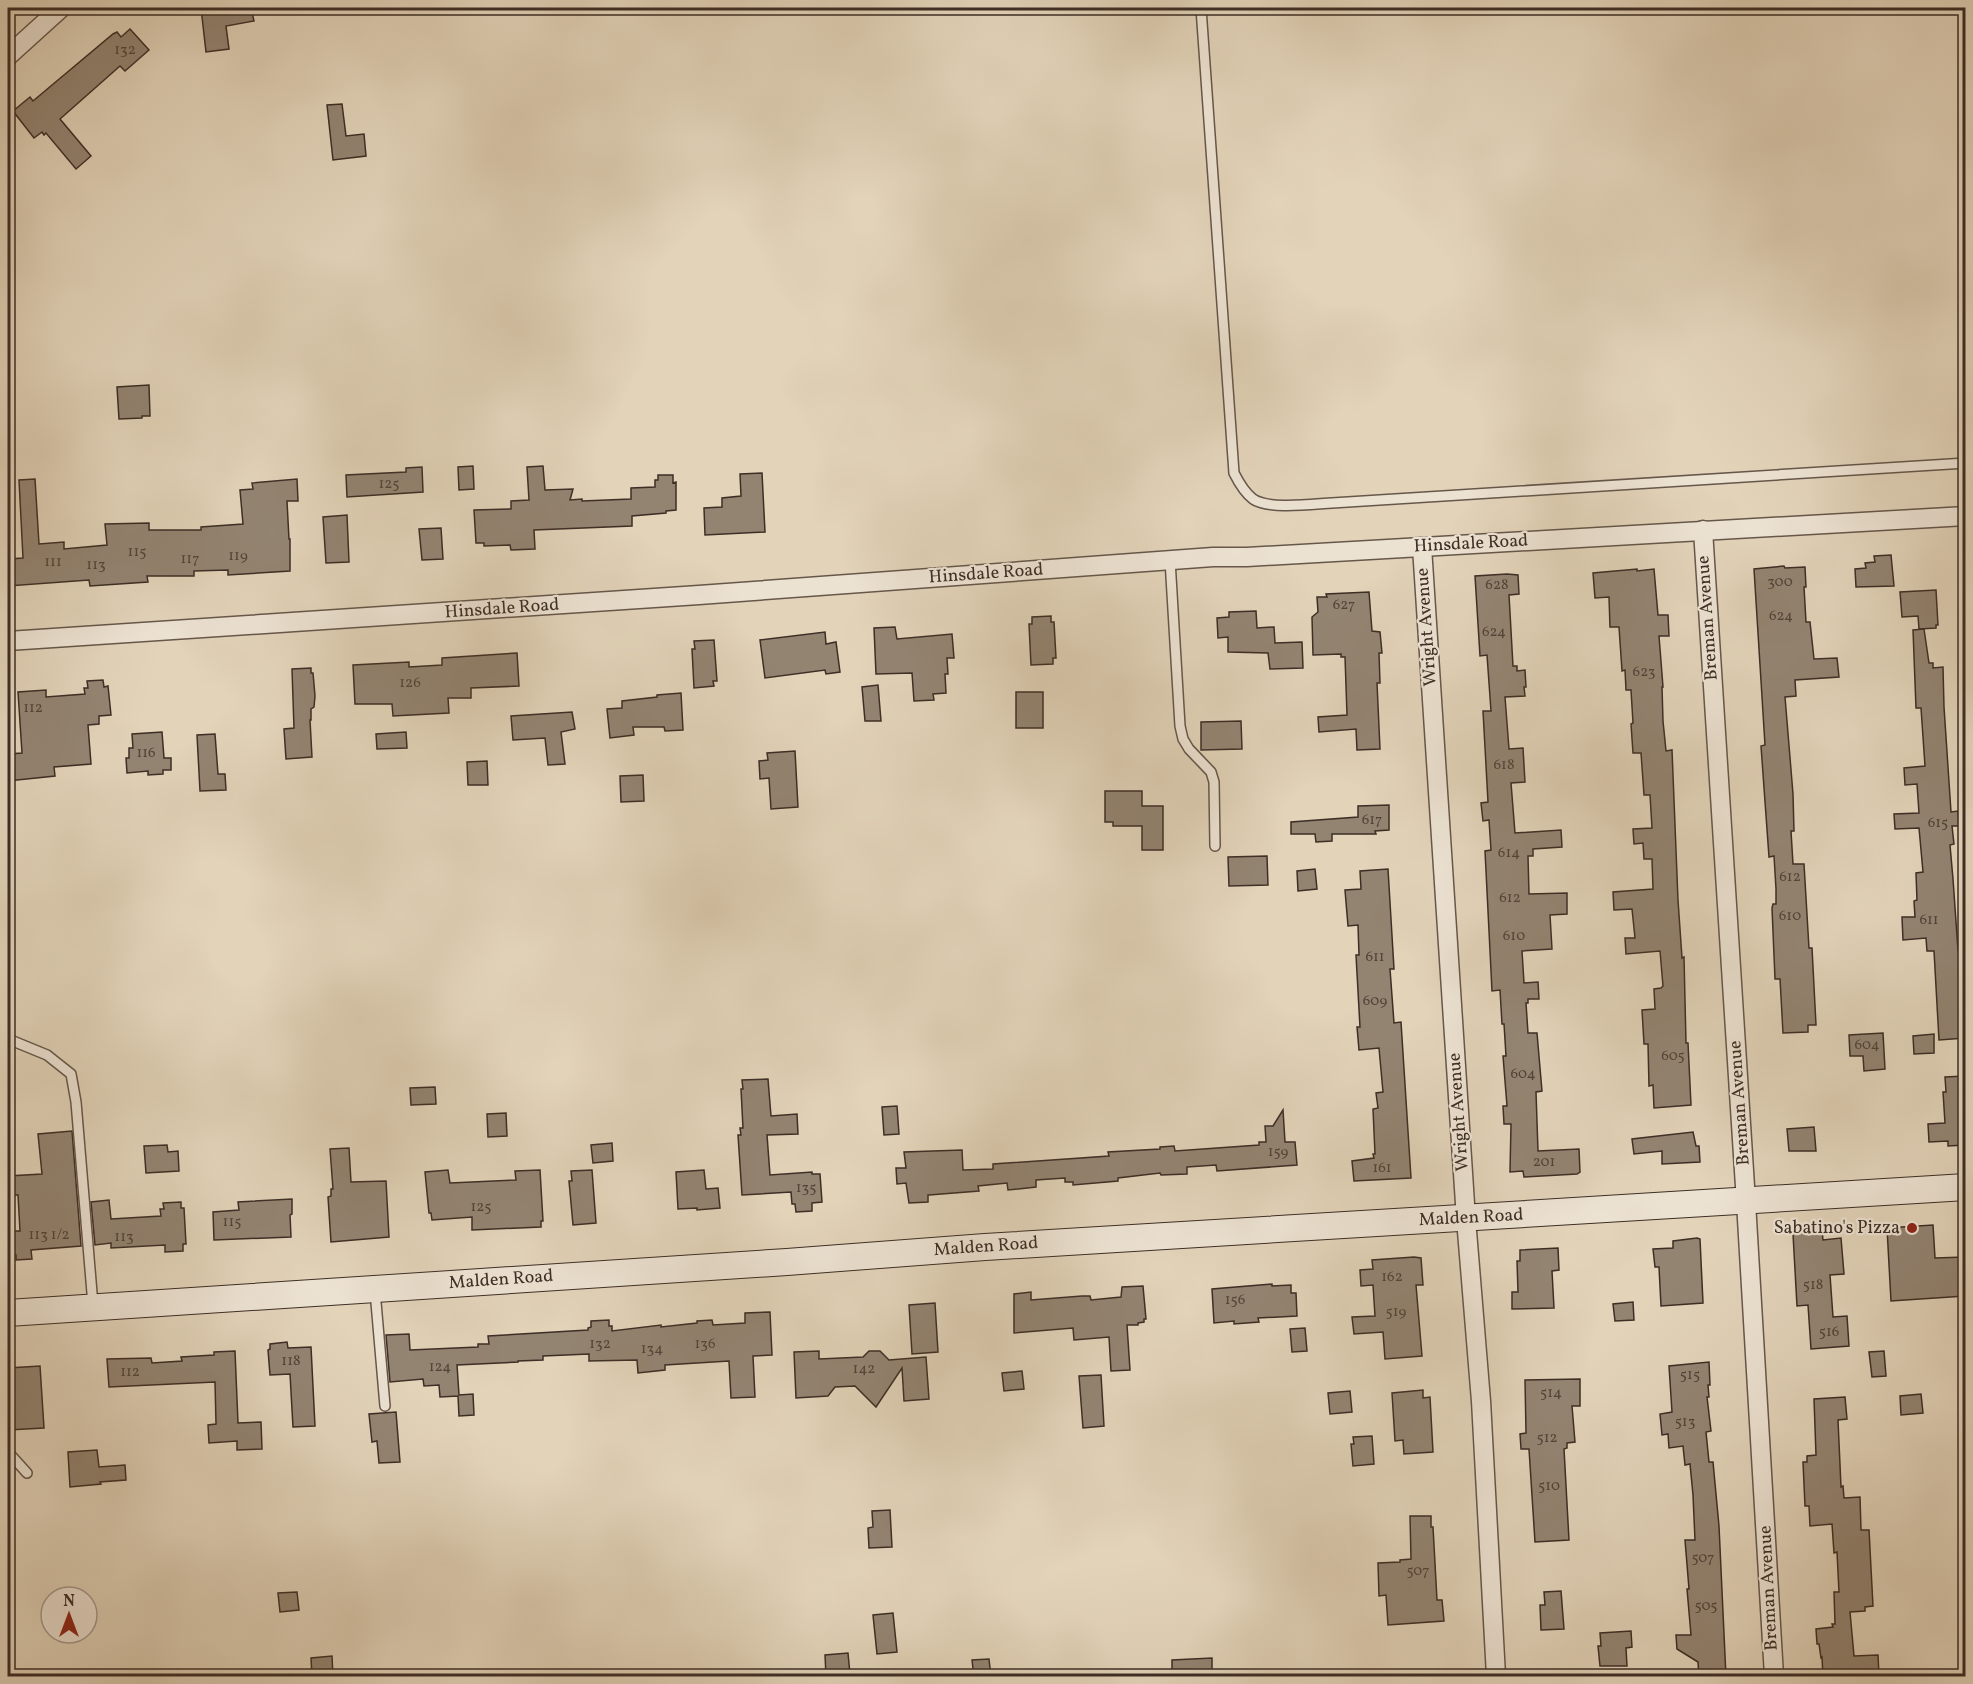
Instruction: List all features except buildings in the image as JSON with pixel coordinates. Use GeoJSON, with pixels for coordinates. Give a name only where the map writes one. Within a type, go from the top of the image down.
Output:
{"type":"FeatureCollection","features":[{"type":"Feature","properties":{"kind":"street"},"geometry":{"type":"LineString","coordinates":[[8,56],[61,8]]}},
{"type":"Feature","properties":{"kind":"street","name":"Hinsdale Road"},"geometry":{"type":"LineString","coordinates":[[8,641],[699,595],[1170,560],[1965,516]]}},
{"type":"Feature","properties":{"kind":"street","name":"Breman Avenue"},"geometry":{"type":"LineString","coordinates":[[1703,530],[1774,1677]]}},
{"type":"Feature","properties":{"kind":"street","name":"Wright Avenue"},"geometry":{"type":"LineString","coordinates":[[1422,547],[1466,1219],[1481,1401],[1496,1677]]}},
{"type":"Feature","properties":{"kind":"street","name":"Malden Road"},"geometry":{"type":"LineString","coordinates":[[8,1313],[985,1247],[1965,1187]]}},
{"type":"Feature","properties":{"kind":"lane"},"geometry":{"type":"LineString","coordinates":[[1201,8],[1234,473],[1240,486],[1255,500],[1272,505],[1332,503],[1965,463]]}},
{"type":"Feature","properties":{"kind":"lane"},"geometry":{"type":"LineString","coordinates":[[1170,560],[1180,726],[1183,739],[1189,749],[1211,772],[1214,782],[1215,846]]}},
{"type":"Feature","properties":{"kind":"lane"},"geometry":{"type":"LineString","coordinates":[[8,1039],[47,1055],[71,1074],[76,1102],[93,1307]]}},
{"type":"Feature","properties":{"kind":"lane"},"geometry":{"type":"LineString","coordinates":[[375,1289],[385,1406]]}},
{"type":"Feature","properties":{"kind":"lane"},"geometry":{"type":"LineString","coordinates":[[8,1452],[27,1473]]}},
{"type":"Feature","properties":{"kind":"place","name":"Sabatino's Pizza"},"geometry":{"type":"Point","coordinates":[1912,1228]}}]}
